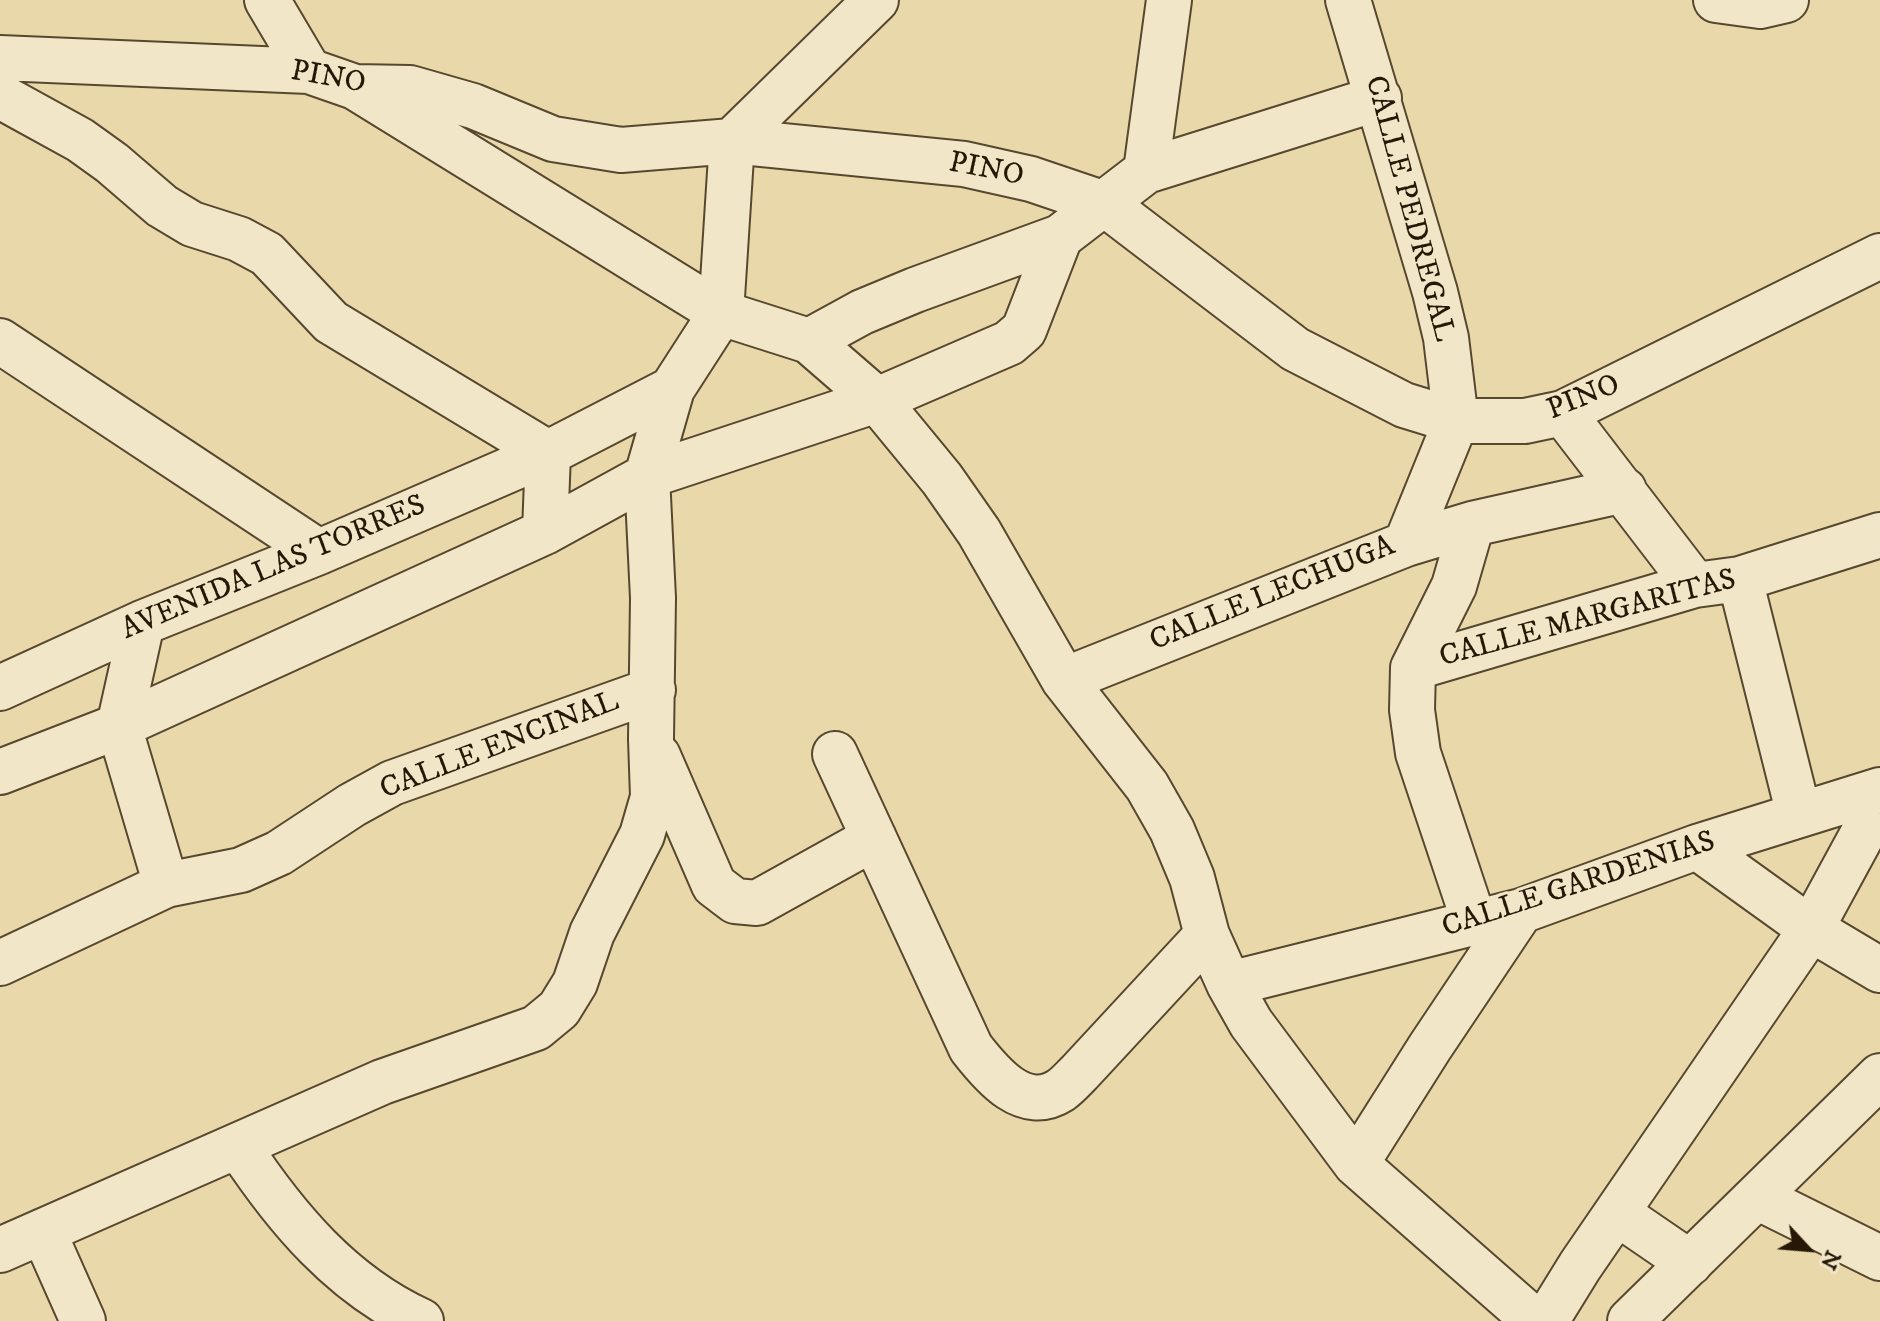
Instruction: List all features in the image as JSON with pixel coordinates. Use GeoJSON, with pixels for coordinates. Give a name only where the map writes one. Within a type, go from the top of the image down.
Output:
{"type":"FeatureCollection","features":[{"type":"Feature","properties":{"kind":"street"},"geometry":{"type":"LineString","coordinates":[[267,0],[309,71]]}},
{"type":"Feature","properties":{"kind":"street"},"geometry":{"type":"LineString","coordinates":[[0,1250],[382,1082],[536,1028],[559,1009],[575,983],[592,933],[642,835],[653,797],[653,598],[647,476],[672,389],[721,313],[732,141],[876,0]]}},
{"type":"Feature","properties":{"kind":"street"},"geometry":{"type":"LineString","coordinates":[[1146,171],[1169,0]]}},
{"type":"Feature","properties":{"kind":"street","name":"CALLE PEDREGAL"},"geometry":{"type":"LineString","coordinates":[[1348,0],[1435,292],[1446,338],[1456,421]]}},
{"type":"Feature","properties":{"kind":"street"},"geometry":{"type":"LineString","coordinates":[[1716,0],[1760,6],[1786,0]]}},
{"type":"Feature","properties":{"kind":"street","name":"PINO"},"geometry":{"type":"LineString","coordinates":[[0,58],[309,71],[355,87],[410,88],[473,106],[553,139],[621,150],[732,141],[964,164],[1031,179],[1105,204],[1295,349],[1404,405],[1456,421],[1525,421],[1563,413],[1880,256]]}},
{"type":"Feature","properties":{"kind":"street"},"geometry":{"type":"LineString","coordinates":[[355,87],[721,313],[809,341],[877,400],[942,479],[979,532],[1064,680],[1147,786],[1172,830],[1192,878],[1207,935],[1251,1023],[1356,1164],[1535,1321]]}},
{"type":"Feature","properties":{"kind":"street"},"geometry":{"type":"LineString","coordinates":[[0,96],[80,140],[162,206],[192,224],[239,239],[267,254],[331,322],[548,453],[545,532]]}},
{"type":"Feature","properties":{"kind":"street"},"geometry":{"type":"LineString","coordinates":[[809,341],[862,312],[915,290],[1060,237],[1146,171],[1379,98]]}},
{"type":"Feature","properties":{"kind":"street"},"geometry":{"type":"LineString","coordinates":[[0,772],[119,726],[545,532],[647,476],[877,400],[1009,343],[1024,330],[1060,237]]}},
{"type":"Feature","properties":{"kind":"street"},"geometry":{"type":"LineString","coordinates":[[11,362],[319,552]]}},
{"type":"Feature","properties":{"kind":"street","name":"AVENIDA LAS TORRES"},"geometry":{"type":"LineString","coordinates":[[0,688],[142,623],[319,552],[548,453],[672,389]]}},
{"type":"Feature","properties":{"kind":"street"},"geometry":{"type":"LineString","coordinates":[[1563,413],[1695,585]]}},
{"type":"Feature","properties":{"kind":"street","name":"CALLE LECHUGA"},"geometry":{"type":"LineString","coordinates":[[1064,680],[1406,544],[1456,421]]}},
{"type":"Feature","properties":{"kind":"street"},"geometry":{"type":"LineString","coordinates":[[1406,544],[1472,524],[1624,490]]}},
{"type":"Feature","properties":{"kind":"street"},"geometry":{"type":"LineString","coordinates":[[1413,668],[1454,586],[1472,524]]}},
{"type":"Feature","properties":{"kind":"street","name":"CALLE MARGARITAS"},"geometry":{"type":"LineString","coordinates":[[1475,924],[1418,753],[1412,710],[1413,668],[1695,585],[1740,579],[1880,535]]}},
{"type":"Feature","properties":{"kind":"street"},"geometry":{"type":"LineString","coordinates":[[1740,579],[1799,815]]}},
{"type":"Feature","properties":{"kind":"street"},"geometry":{"type":"LineString","coordinates":[[142,623],[119,726],[166,885]]}},
{"type":"Feature","properties":{"kind":"street","name":"CALLE ENCINAL"},"geometry":{"type":"LineString","coordinates":[[0,963],[166,885],[241,870],[279,853],[392,783],[653,690]]}},
{"type":"Feature","properties":{"kind":"street"},"geometry":{"type":"LineString","coordinates":[[651,739],[714,885],[735,901],[757,903],[874,838]]}},
{"type":"Feature","properties":{"kind":"street"},"geometry":{"type":"LineString","coordinates":[[835,754],[971,1048],[989,1072],[1013,1091],[1034,1099],[1060,1091],[1207,935]]}},
{"type":"Feature","properties":{"kind":"street","name":"CALLE GARDENIAS"},"geometry":{"type":"LineString","coordinates":[[1229,984],[1521,911],[1697,847],[1880,790]]}},
{"type":"Feature","properties":{"kind":"street"},"geometry":{"type":"LineString","coordinates":[[1546,1321],[1811,929],[1880,802]]}},
{"type":"Feature","properties":{"kind":"street"},"geometry":{"type":"LineString","coordinates":[[1697,847],[1811,929],[1880,970]]}},
{"type":"Feature","properties":{"kind":"street"},"geometry":{"type":"LineString","coordinates":[[1356,1164],[1521,911]]}},
{"type":"Feature","properties":{"kind":"street"},"geometry":{"type":"LineString","coordinates":[[1630,1321],[1880,1076]]}},
{"type":"Feature","properties":{"kind":"street"},"geometry":{"type":"LineString","coordinates":[[239,1147],[267,1189],[304,1235],[350,1277],[421,1321]]}},
{"type":"Feature","properties":{"kind":"street"},"geometry":{"type":"LineString","coordinates":[[1757,1197],[1880,1258]]}},
{"type":"Feature","properties":{"kind":"street"},"geometry":{"type":"LineString","coordinates":[[1617,1213],[1690,1263]]}},
{"type":"Feature","properties":{"kind":"street"},"geometry":{"type":"LineString","coordinates":[[43,1231],[83,1321]]}}]}
